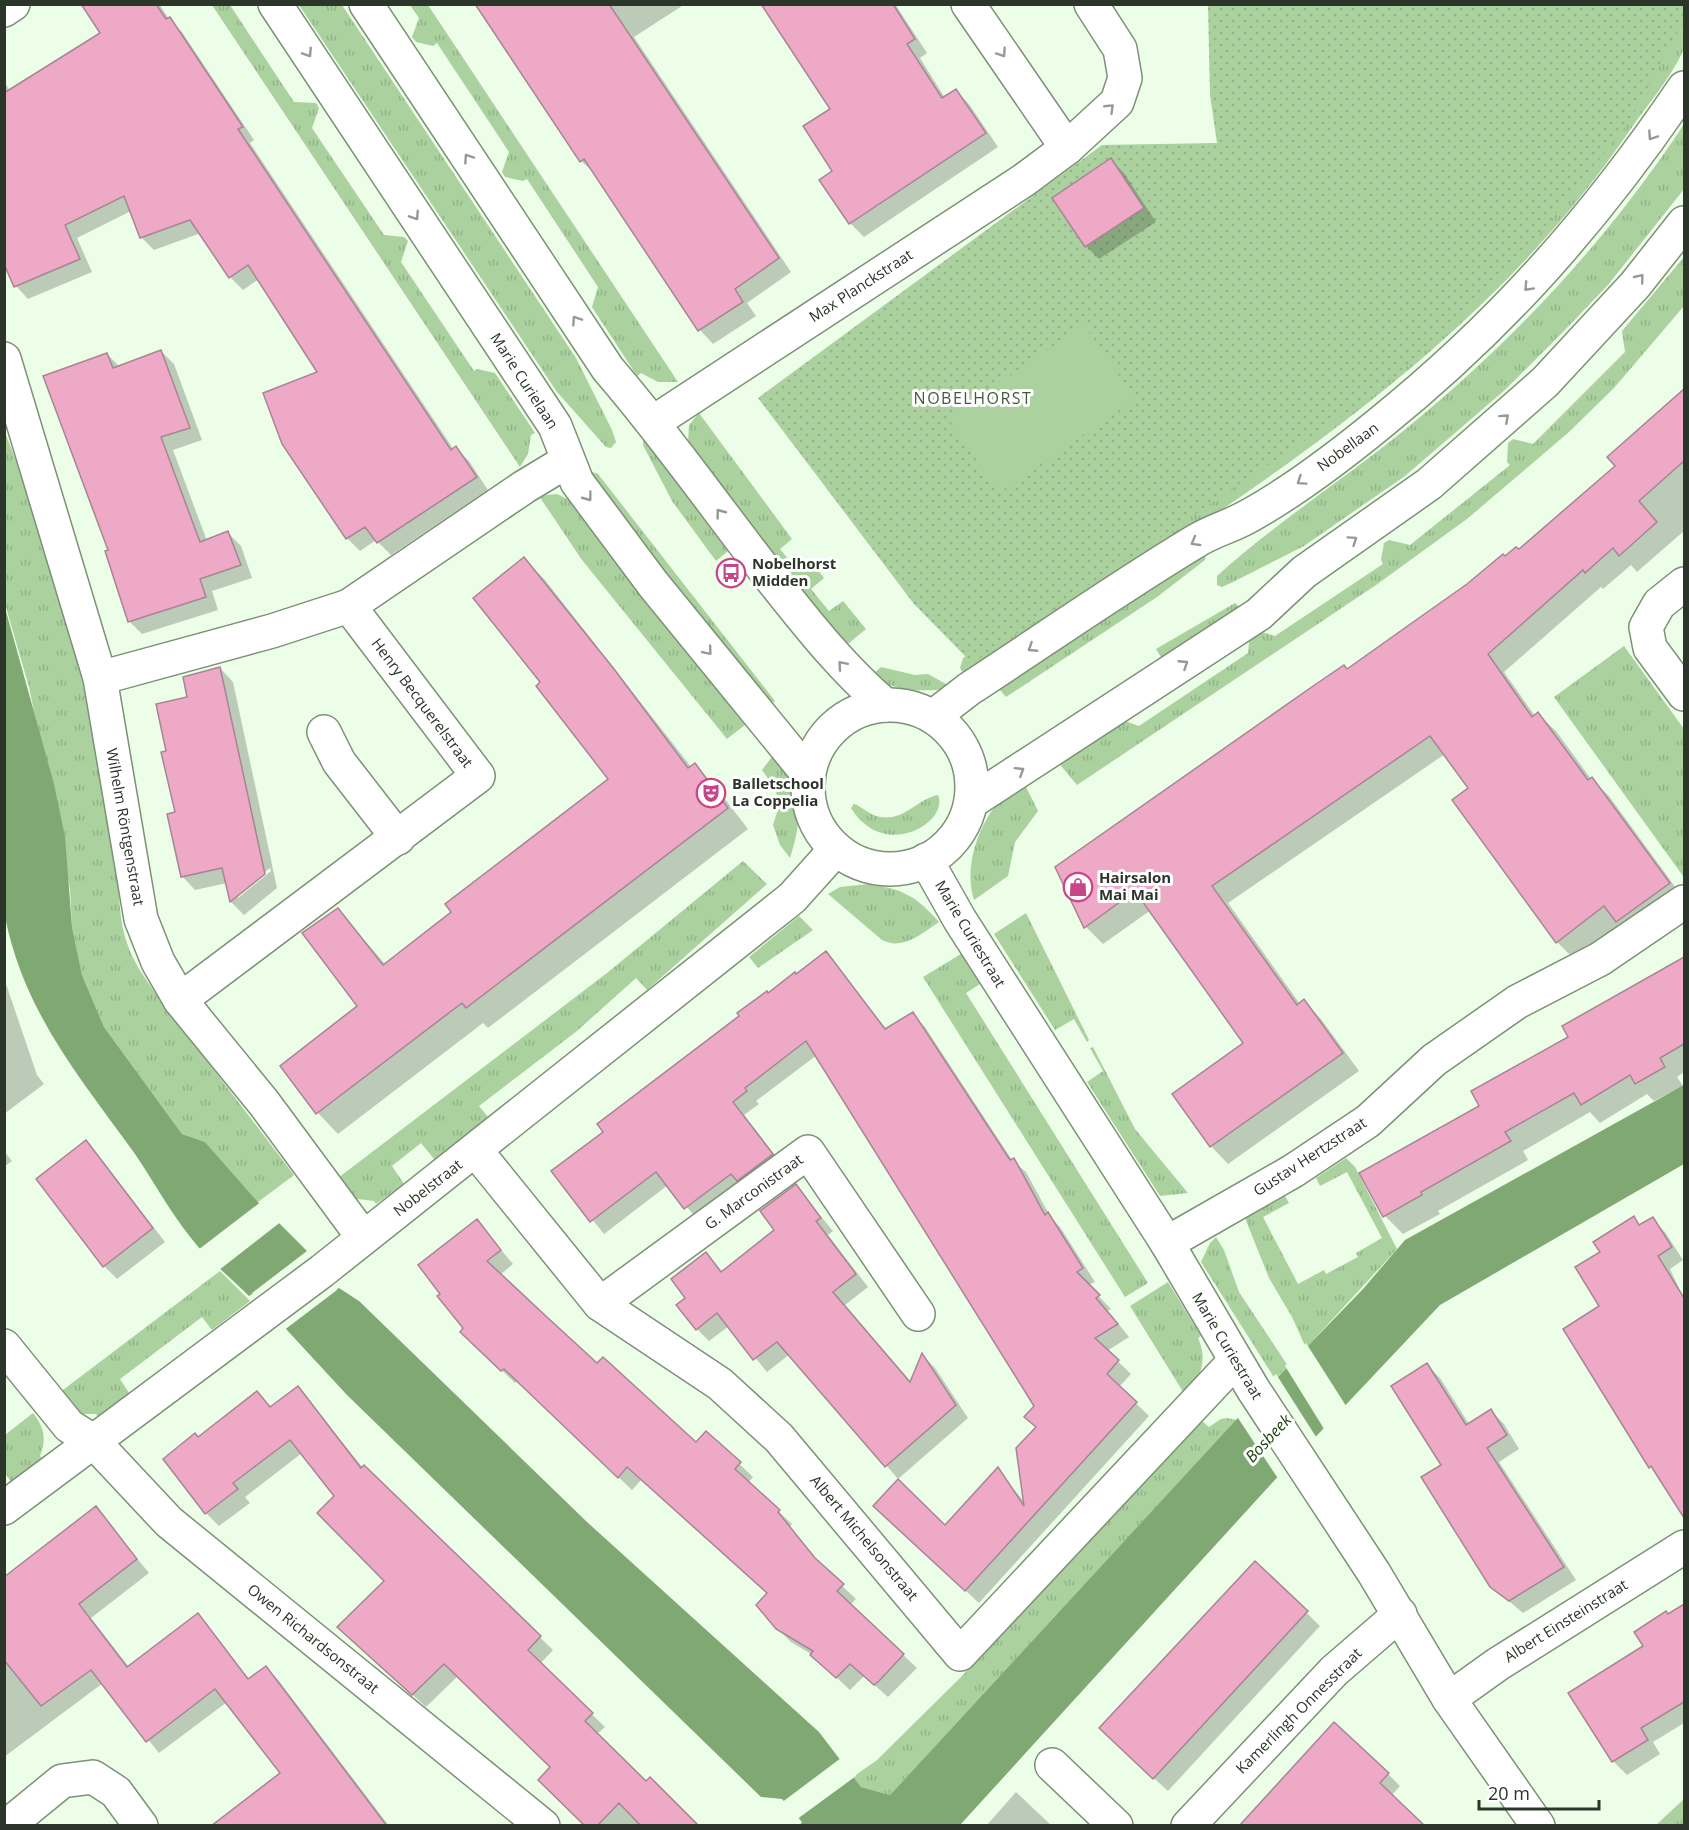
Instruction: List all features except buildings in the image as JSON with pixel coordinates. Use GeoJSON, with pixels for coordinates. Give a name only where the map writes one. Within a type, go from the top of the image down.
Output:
{"type":"FeatureCollection","features":[{"type":"Feature","properties":{"kind":"street"},"geometry":{"type":"LineString","coordinates":[[4,10],[13,4]]}},
{"type":"Feature","properties":{"kind":"street","name":"Marie Curielaan"},"geometry":{"type":"LineString","coordinates":[[275,4],[555,426],[577,482],[653,584],[808,774]]}},
{"type":"Feature","properties":{"kind":"street"},"geometry":{"type":"LineString","coordinates":[[366,4],[608,369],[654,422],[722,516],[819,639],[853,677],[885,705]]}},
{"type":"Feature","properties":{"kind":"street"},"geometry":{"type":"LineString","coordinates":[[968,4],[1067,148]]}},
{"type":"Feature","properties":{"kind":"street","name":"Max Planckstraat"},"geometry":{"type":"LineString","coordinates":[[654,422],[1024,180],[1067,148],[1117,102],[1125,78],[1120,49],[1091,4]]}},
{"type":"Feature","properties":{"kind":"street","name":"Nobellaan"},"geometry":{"type":"LineString","coordinates":[[933,716],[969,689],[1198,540],[1248,517],[1379,425],[1445,368],[1508,308],[1562,251],[1640,154],[1684,88]]}},
{"type":"Feature","properties":{"kind":"street"},"geometry":{"type":"LineString","coordinates":[[970,802],[1259,614],[1304,572],[1428,484],[1545,382],[1635,285],[1684,223]]}},
{"type":"Feature","properties":{"kind":"street","name":"Wilhelm Röntgenstraat"},"geometry":{"type":"LineString","coordinates":[[4,359],[100,678],[141,919],[158,962],[180,1000],[264,1103],[363,1238]]}},
{"type":"Feature","properties":{"kind":"street"},"geometry":{"type":"LineString","coordinates":[[100,678],[349,606],[524,487],[567,461]]}},
{"type":"Feature","properties":{"kind":"street"},"geometry":{"type":"LineString","coordinates":[[1684,584],[1659,604],[1646,627],[1650,648],[1684,694]]}},
{"type":"Feature","properties":{"kind":"street","name":"Henry Becquerelstraat"},"geometry":{"type":"LineString","coordinates":[[180,1000],[478,776],[349,606]]}},
{"type":"Feature","properties":{"kind":"street"},"geometry":{"type":"LineString","coordinates":[[885,705],[902,705],[933,716],[947,727],[964,752],[971,776],[970,802],[960,830],[939,852],[908,867],[889,869],[870,867],[836,849],[816,823],[810,807],[808,774],[819,745],[833,727],[854,713],[885,705]]}},
{"type":"Feature","properties":{"kind":"street"},"geometry":{"type":"LineString","coordinates":[[324,732],[339,762],[398,838]]}},
{"type":"Feature","properties":{"kind":"street","name":"Nobelstraat"},"geometry":{"type":"LineString","coordinates":[[4,1508],[322,1271],[476,1151],[792,898],[836,849]]}},
{"type":"Feature","properties":{"kind":"street","name":"Marie Curiestraat"},"geometry":{"type":"LineString","coordinates":[[926,860],[960,920],[1167,1243],[1252,1389],[1400,1614],[1449,1699],[1538,1826]]}},
{"type":"Feature","properties":{"kind":"street","name":"Gustav Hertzstraat"},"geometry":{"type":"LineString","coordinates":[[1167,1243],[1293,1171],[1368,1121],[1434,1060],[1489,1021],[1517,1002],[1599,959],[1684,902]]}},
{"type":"Feature","properties":{"kind":"street","name":"Albert Michelsonstraat"},"geometry":{"type":"LineString","coordinates":[[476,1151],[600,1304],[720,1384],[779,1438],[960,1654],[1235,1361]]}},
{"type":"Feature","properties":{"kind":"street","name":"G. Marconistraat"},"geometry":{"type":"LineString","coordinates":[[600,1304],[808,1152],[918,1314]]}},
{"type":"Feature","properties":{"kind":"street","name":"Owen Richardsonstraat"},"geometry":{"type":"LineString","coordinates":[[4,1346],[69,1426],[93,1441],[169,1522],[538,1824]]}},
{"type":"Feature","properties":{"kind":"street","name":"Albert Einsteinstraat"},"geometry":{"type":"LineString","coordinates":[[1449,1699],[1498,1664],[1684,1547]]}},
{"type":"Feature","properties":{"kind":"street","name":"Kamerlingh Onnesstraat"},"geometry":{"type":"LineString","coordinates":[[1201,1821],[1334,1671],[1400,1614]]}},
{"type":"Feature","properties":{"kind":"street"},"geometry":{"type":"LineString","coordinates":[[1052,1765],[1116,1826]]}},
{"type":"Feature","properties":{"kind":"street"},"geometry":{"type":"LineString","coordinates":[[7,1826],[62,1781],[93,1777],[116,1792],[141,1826]]}},
{"type":"Feature","properties":{"kind":"green space"},"geometry":{"type":"Polygon","coordinates":[[[212,5],[230,5],[294,102],[316,103],[319,108],[312,128],[384,235],[404,237],[408,241],[401,262],[474,371],[477,369],[495,373],[535,433],[531,435],[528,454],[520,467],[212,5]]]}},
{"type":"Feature","properties":{"kind":"green space"},"geometry":{"type":"Polygon","coordinates":[[[299,5],[342,5],[576,358],[612,430],[616,442],[611,448],[606,447],[557,392],[299,5]]]}},
{"type":"Feature","properties":{"kind":"green space"},"geometry":{"type":"Polygon","coordinates":[[[410,5],[428,5],[678,382],[658,382],[641,373],[637,376],[592,307],[598,287],[527,179],[523,181],[505,177],[502,172],[509,152],[437,43],[433,46],[416,42],[412,37],[419,18],[410,5]]]}},
{"type":"Feature","properties":{"kind":"green space"},"geometry":{"type":"Polygon","coordinates":[[[1208,5],[1684,5],[1684,20],[1629,122],[1520,259],[1384,388],[972,663],[914,604],[758,398],[1102,145],[1217,143],[1210,95],[1208,5]]]}},
{"type":"Feature","properties":{"kind":"green space"},"geometry":{"type":"Polygon","coordinates":[[[1684,17],[1684,47],[1665,82],[1564,217],[1490,296],[1410,368],[1326,436],[1238,499],[966,678],[960,668],[963,658],[1210,492],[1684,17]]]}},
{"type":"Feature","properties":{"kind":"green space"},"geometry":{"type":"Polygon","coordinates":[[[1684,124],[1684,189],[1608,285],[1506,389],[1405,476],[1304,546],[1231,583],[1222,587],[1217,585],[1217,576],[1240,556],[1407,428],[1446,395],[1521,324],[1591,248],[1624,208],[1684,124]]]}},
{"type":"Feature","properties":{"kind":"green space"},"geometry":{"type":"Polygon","coordinates":[[[1684,257],[1684,306],[1614,388],[1569,432],[1467,519],[1376,585],[1077,785],[1057,761],[1119,719],[1139,726],[1248,653],[1250,632],[1255,630],[1275,636],[1383,564],[1381,560],[1384,543],[1389,540],[1410,545],[1510,465],[1507,462],[1508,443],[1513,439],[1533,444],[1625,352],[1622,331],[1684,257]]]}},
{"type":"Feature","properties":{"kind":"green space"},"geometry":{"type":"Polygon","coordinates":[[[1084,325],[1135,399],[999,493],[948,418],[1084,325]]]}},
{"type":"Feature","properties":{"kind":"green space"},"geometry":{"type":"Polygon","coordinates":[[[699,413],[792,539],[780,549],[798,571],[811,561],[824,578],[811,589],[829,611],[843,601],[866,629],[843,648],[688,443],[689,425],[699,413]]]}},
{"type":"Feature","properties":{"kind":"green space"},"geometry":{"type":"Polygon","coordinates":[[[4,430],[48,554],[82,681],[106,794],[124,935],[136,963],[156,994],[294,1175],[258,1202],[205,1142],[182,1134],[104,1027],[82,975],[72,927],[70,889],[29,687],[5,604],[4,430]]]}},
{"type":"Feature","properties":{"kind":"green space"},"geometry":{"type":"Polygon","coordinates":[[[643,436],[734,546],[716,561],[672,501],[643,445],[643,436]]]}},
{"type":"Feature","properties":{"kind":"green space"},"geometry":{"type":"Polygon","coordinates":[[[590,471],[598,474],[775,701],[766,708],[585,474],[590,471]]]}},
{"type":"Feature","properties":{"kind":"green space"},"geometry":{"type":"Polygon","coordinates":[[[557,494],[576,503],[750,721],[727,739],[582,560],[539,496],[557,494]]]}},
{"type":"Feature","properties":{"kind":"green space"},"geometry":{"type":"Polygon","coordinates":[[[1206,554],[1205,560],[1157,597],[1006,697],[995,684],[1206,554]]]}},
{"type":"Feature","properties":{"kind":"green space"},"geometry":{"type":"Polygon","coordinates":[[[1235,603],[1244,611],[1162,659],[1156,649],[1235,603]]]}},
{"type":"Feature","properties":{"kind":"green space"},"geometry":{"type":"Polygon","coordinates":[[[1624,646],[1684,729],[1683,876],[1554,697],[1624,646]]]}},
{"type":"Feature","properties":{"kind":"green space"},"geometry":{"type":"Polygon","coordinates":[[[881,667],[915,675],[928,674],[948,685],[945,689],[916,690],[888,685],[871,676],[881,667]]]}},
{"type":"Feature","properties":{"kind":"green space"},"geometry":{"type":"Polygon","coordinates":[[[775,753],[791,779],[798,803],[799,815],[790,858],[780,845],[773,825],[778,809],[776,790],[762,770],[775,753]]]}},
{"type":"Feature","properties":{"kind":"green space"},"geometry":{"type":"Polygon","coordinates":[[[1024,783],[1038,811],[1015,842],[1008,876],[974,900],[971,888],[972,862],[974,849],[984,824],[998,803],[1024,783]]]}},
{"type":"Feature","properties":{"kind":"green space"},"geometry":{"type":"Polygon","coordinates":[[[938,795],[939,806],[934,816],[911,832],[896,835],[880,833],[865,824],[851,808],[854,804],[876,816],[897,816],[938,795]]]}},
{"type":"Feature","properties":{"kind":"green space"},"geometry":{"type":"Polygon","coordinates":[[[743,861],[767,884],[647,990],[636,978],[577,1031],[479,1106],[489,1118],[435,1160],[421,1143],[392,1166],[404,1184],[376,1204],[374,1201],[350,1198],[334,1181],[607,973],[743,861]]]}},
{"type":"Feature","properties":{"kind":"green space"},"geometry":{"type":"Polygon","coordinates":[[[869,884],[891,888],[908,895],[939,922],[905,942],[890,943],[882,940],[828,894],[840,887],[869,884]]]}},
{"type":"Feature","properties":{"kind":"green space"},"geometry":{"type":"Polygon","coordinates":[[[1026,913],[1089,1040],[1087,1042],[1074,1019],[1055,1030],[994,934],[1026,913]]]}},
{"type":"Feature","properties":{"kind":"green space"},"geometry":{"type":"Polygon","coordinates":[[[799,916],[813,930],[758,968],[749,957],[799,916]]]}},
{"type":"Feature","properties":{"kind":"green space"},"geometry":{"type":"Polygon","coordinates":[[[961,954],[980,984],[966,993],[1148,1283],[1125,1297],[923,977],[961,954]]]}},
{"type":"Feature","properties":{"kind":"green space"},"geometry":{"type":"Polygon","coordinates":[[[1093,1047],[1135,1129],[1188,1193],[1160,1196],[1087,1082],[1103,1071],[1090,1048],[1093,1047]]]}},
{"type":"Feature","properties":{"kind":"green space"},"geometry":{"type":"Polygon","coordinates":[[[1346,1158],[1355,1167],[1397,1249],[1306,1348],[1292,1317],[1269,1278],[1245,1218],[1285,1196],[1289,1203],[1263,1217],[1298,1284],[1324,1270],[1326,1274],[1358,1257],[1356,1253],[1382,1238],[1347,1172],[1320,1186],[1316,1178],[1346,1158]]]}},
{"type":"Feature","properties":{"kind":"green space"},"geometry":{"type":"Polygon","coordinates":[[[1216,1237],[1224,1250],[1239,1292],[1288,1366],[1275,1379],[1201,1262],[1210,1243],[1216,1237]]]}},
{"type":"Feature","properties":{"kind":"green space"},"geometry":{"type":"Polygon","coordinates":[[[220,1271],[250,1301],[212,1330],[202,1317],[120,1379],[129,1393],[98,1417],[96,1414],[80,1414],[55,1396],[220,1271]]]}},
{"type":"Feature","properties":{"kind":"green space"},"geometry":{"type":"Polygon","coordinates":[[[1168,1282],[1201,1336],[1198,1338],[1202,1354],[1201,1368],[1195,1382],[1185,1395],[1130,1306],[1168,1282]]]}},
{"type":"Feature","properties":{"kind":"green space"},"geometry":{"type":"Polygon","coordinates":[[[33,1413],[43,1433],[40,1456],[43,1459],[12,1483],[5,1473],[5,1435],[33,1413]]]}},
{"type":"Feature","properties":{"kind":"green space"},"geometry":{"type":"Polygon","coordinates":[[[1227,1418],[1236,1420],[890,1795],[861,1787],[853,1777],[877,1760],[963,1675],[1202,1421],[1209,1427],[1227,1418]]]}},
{"type":"Feature","properties":{"kind":"green space"},"geometry":{"type":"Polygon","coordinates":[[[1684,1799],[1684,1825],[1656,1825],[1684,1799]]]}},
{"type":"Feature","properties":{"kind":"water","name":"Bosbeek"},"geometry":{"type":"Polygon","coordinates":[[[4,604],[54,784],[65,837],[72,927],[82,975],[104,1027],[182,1134],[205,1142],[258,1202],[307,1251],[303,1256],[331,1293],[339,1288],[359,1301],[587,1522],[819,1732],[861,1787],[890,1795],[1234,1422],[1363,1289],[1405,1240],[1684,1085],[1684,1164],[1440,1305],[1272,1483],[960,1825],[800,1825],[802,1822],[782,1799],[761,1797],[347,1395],[286,1329],[258,1290],[249,1296],[204,1253],[176,1218],[135,1154],[56,1043],[26,984],[14,952],[5,917],[4,604]]]}},
{"type":"Feature","properties":{"kind":"pier"},"geometry":{"type":"Polygon","coordinates":[[[262,1201],[282,1221],[219,1270],[198,1250],[262,1201]]]}},
{"type":"Feature","properties":{"kind":"pier"},"geometry":{"type":"Polygon","coordinates":[[[307,1251],[309,1253],[306,1256],[332,1289],[335,1287],[337,1290],[283,1331],[258,1294],[255,1296],[252,1293],[307,1251]]]}},
{"type":"Feature","properties":{"kind":"pier"},"geometry":{"type":"Polygon","coordinates":[[[1306,1343],[1348,1409],[1326,1432],[1285,1366],[1306,1343]]]}},
{"type":"Feature","properties":{"kind":"pier"},"geometry":{"type":"Polygon","coordinates":[[[1276,1374],[1318,1440],[1279,1480],[1236,1415],[1276,1374]]]}},
{"type":"Feature","properties":{"kind":"pier"},"geometry":{"type":"Polygon","coordinates":[[[841,1758],[856,1776],[796,1820],[781,1803],[841,1758]]]}},
{"type":"Feature","properties":{"kind":"place","name":"Nobelhorst Midden"},"geometry":{"type":"Point","coordinates":[731,573]}},
{"type":"Feature","properties":{"kind":"place","name":"Balletschool La Coppelia"},"geometry":{"type":"Point","coordinates":[711,793]}},
{"type":"Feature","properties":{"kind":"place","name":"Hairsalon Mai Mai"},"geometry":{"type":"Point","coordinates":[1078,887]}},
{"type":"Feature","properties":{"kind":"district","name":"NOBELHORST"},"geometry":{"type":"Point","coordinates":[973,398]}}]}
